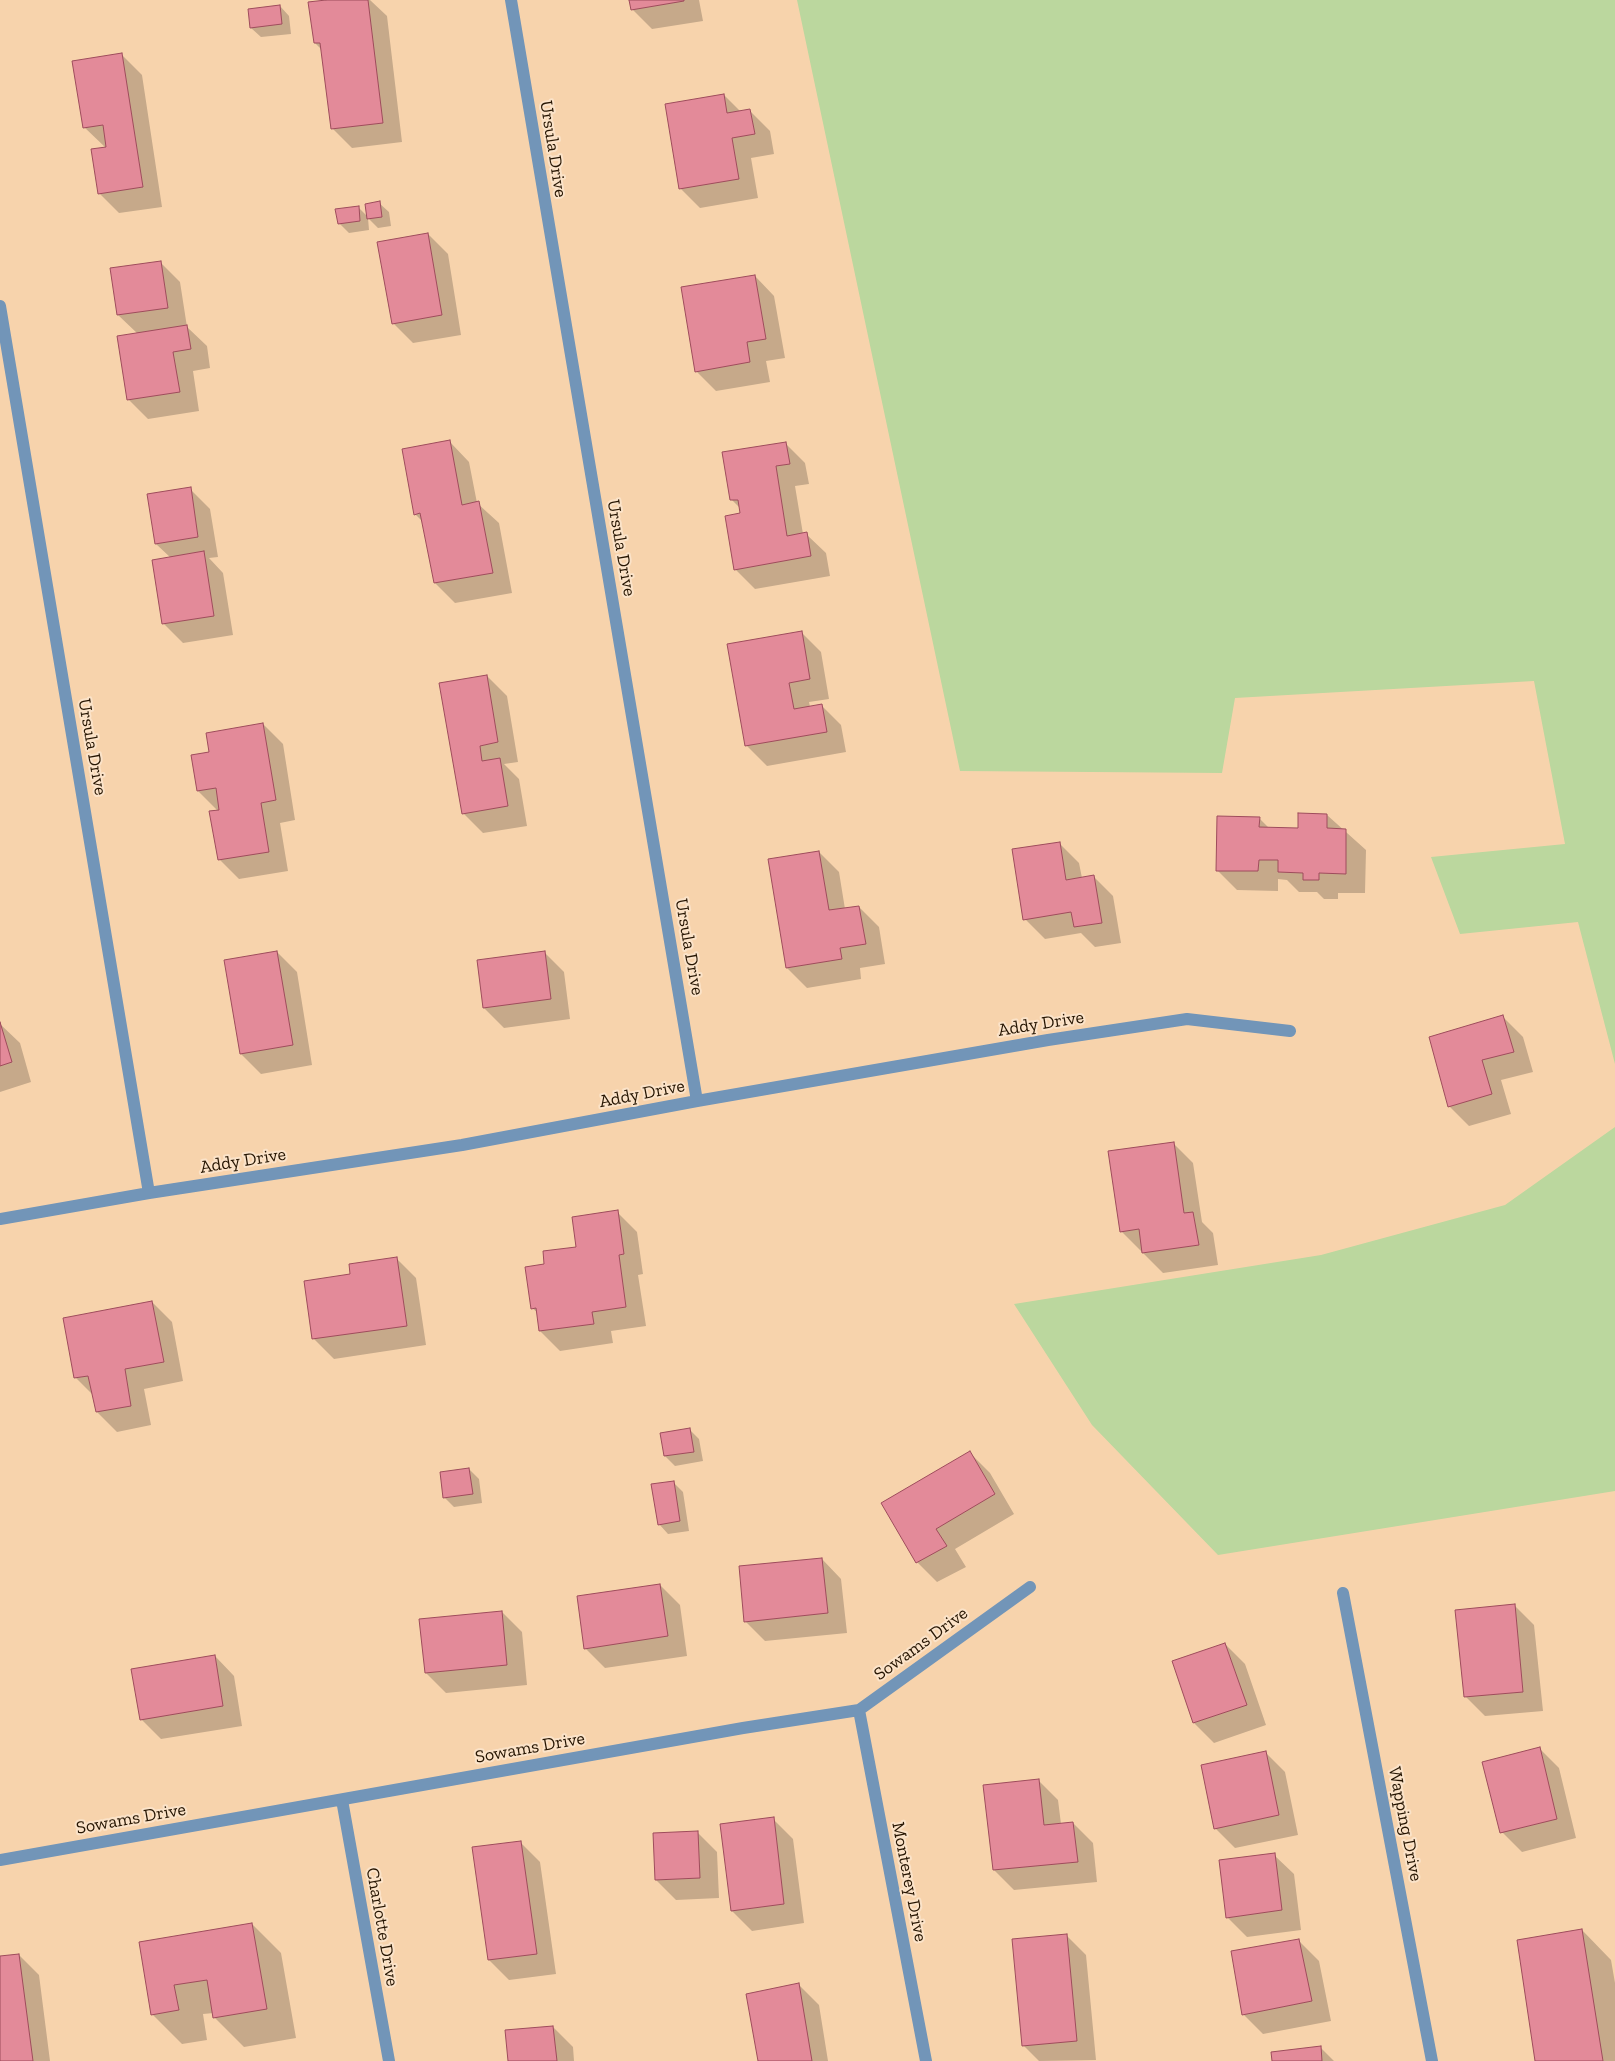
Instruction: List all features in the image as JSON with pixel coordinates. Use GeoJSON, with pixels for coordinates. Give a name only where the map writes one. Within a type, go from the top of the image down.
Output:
{"type":"FeatureCollection","features":[{"type":"Feature","properties":{"kind":"street","name":"Ursula Drive"},"geometry":{"type":"LineString","coordinates":[[511,0],[697,1101]]}},
{"type":"Feature","properties":{"kind":"street","name":"Ursula Drive"},"geometry":{"type":"LineString","coordinates":[[0,306],[149,1193]]}},
{"type":"Feature","properties":{"kind":"street","name":"Addy Drive"},"geometry":{"type":"LineString","coordinates":[[0,1219],[149,1193],[462,1145],[697,1101],[1048,1040],[1188,1019],[1290,1031]]}},
{"type":"Feature","properties":{"kind":"street","name":"Sowams Drive"},"geometry":{"type":"LineString","coordinates":[[0,1860],[743,1728],[859,1710],[1030,1588]]}},
{"type":"Feature","properties":{"kind":"street","name":"Wapping Drive"},"geometry":{"type":"LineString","coordinates":[[1342,1593],[1432,2061]]}},
{"type":"Feature","properties":{"kind":"street","name":"Monterey Drive"},"geometry":{"type":"LineString","coordinates":[[859,1710],[926,2061]]}},
{"type":"Feature","properties":{"kind":"street","name":"Charlotte Drive"},"geometry":{"type":"LineString","coordinates":[[342,1800],[389,2061]]}},
{"type":"Feature","properties":{"kind":"green space"},"geometry":{"type":"Polygon","coordinates":[[[797,0],[1615,0],[1615,1064],[1578,922],[1460,934],[1431,857],[1565,844],[1534,681],[1235,698],[1222,773],[960,771],[797,0]]]}},
{"type":"Feature","properties":{"kind":"green space"},"geometry":{"type":"Polygon","coordinates":[[[1615,1127],[1615,1491],[1218,1555],[1092,1425],[1014,1304],[1321,1255],[1505,1205],[1615,1127]]]}},
{"type":"Feature","properties":{"kind":"building"},"geometry":{"type":"Polygon","coordinates":[[[368,0],[383,123],[331,129],[320,43],[314,43],[308,2],[368,0]]]}},
{"type":"Feature","properties":{"kind":"building"},"geometry":{"type":"Polygon","coordinates":[[[629,0],[684,0],[684,1],[631,10],[629,0]]]}},
{"type":"Feature","properties":{"kind":"building"},"geometry":{"type":"Polygon","coordinates":[[[280,5],[282,24],[250,28],[248,9],[280,5]]]}},
{"type":"Feature","properties":{"kind":"building"},"geometry":{"type":"Polygon","coordinates":[[[122,53],[143,187],[98,194],[91,149],[106,147],[103,125],[83,128],[72,61],[122,53]]]}},
{"type":"Feature","properties":{"kind":"building"},"geometry":{"type":"Polygon","coordinates":[[[724,94],[727,113],[750,109],[755,134],[732,138],[739,179],[679,189],[665,104],[724,94]]]}},
{"type":"Feature","properties":{"kind":"building"},"geometry":{"type":"Polygon","coordinates":[[[380,201],[382,217],[367,219],[365,204],[380,201]]]}},
{"type":"Feature","properties":{"kind":"building"},"geometry":{"type":"Polygon","coordinates":[[[359,206],[360,221],[338,224],[335,209],[359,206]]]}},
{"type":"Feature","properties":{"kind":"building"},"geometry":{"type":"Polygon","coordinates":[[[428,233],[442,315],[392,324],[377,242],[428,233]]]}},
{"type":"Feature","properties":{"kind":"building"},"geometry":{"type":"Polygon","coordinates":[[[161,261],[168,308],[117,315],[110,268],[161,261]]]}},
{"type":"Feature","properties":{"kind":"building"},"geometry":{"type":"Polygon","coordinates":[[[755,275],[766,339],[747,342],[750,362],[695,372],[681,287],[755,275]]]}},
{"type":"Feature","properties":{"kind":"building"},"geometry":{"type":"Polygon","coordinates":[[[187,325],[191,349],[173,352],[180,392],[127,400],[117,336],[187,325]]]}},
{"type":"Feature","properties":{"kind":"building"},"geometry":{"type":"Polygon","coordinates":[[[450,440],[462,505],[479,501],[493,573],[434,583],[420,513],[414,515],[402,449],[450,440]]]}},
{"type":"Feature","properties":{"kind":"building"},"geometry":{"type":"Polygon","coordinates":[[[786,442],[790,464],[776,466],[787,536],[807,532],[811,556],[734,570],[725,516],[740,513],[738,500],[730,500],[722,452],[786,442]]]}},
{"type":"Feature","properties":{"kind":"building"},"geometry":{"type":"Polygon","coordinates":[[[191,487],[198,537],[155,544],[147,494],[191,487]]]}},
{"type":"Feature","properties":{"kind":"building"},"geometry":{"type":"Polygon","coordinates":[[[204,551],[214,616],[162,624],[152,560],[204,551]]]}},
{"type":"Feature","properties":{"kind":"building"},"geometry":{"type":"Polygon","coordinates":[[[802,631],[810,679],[789,683],[794,709],[822,704],[827,732],[745,746],[727,644],[802,631]]]}},
{"type":"Feature","properties":{"kind":"building"},"geometry":{"type":"Polygon","coordinates":[[[487,675],[498,742],[480,746],[482,761],[500,758],[508,806],[462,814],[439,683],[487,675]]]}},
{"type":"Feature","properties":{"kind":"building"},"geometry":{"type":"Polygon","coordinates":[[[263,723],[276,800],[261,803],[269,852],[218,860],[209,811],[219,810],[216,788],[197,791],[191,755],[209,752],[206,733],[263,723]]]}},
{"type":"Feature","properties":{"kind":"building"},"geometry":{"type":"Polygon","coordinates":[[[1298,813],[1327,814],[1327,828],[1346,829],[1346,874],[1319,873],[1319,880],[1303,880],[1303,873],[1278,872],[1278,860],[1259,860],[1258,871],[1216,871],[1217,816],[1260,817],[1259,827],[1298,828],[1298,813]]]}},
{"type":"Feature","properties":{"kind":"building"},"geometry":{"type":"Polygon","coordinates":[[[1060,842],[1066,880],[1094,875],[1102,923],[1074,927],[1071,912],[1023,920],[1012,849],[1060,842]]]}},
{"type":"Feature","properties":{"kind":"building"},"geometry":{"type":"Polygon","coordinates":[[[819,851],[829,910],[859,906],[866,944],[840,948],[842,959],[786,968],[768,859],[819,851]]]}},
{"type":"Feature","properties":{"kind":"building"},"geometry":{"type":"Polygon","coordinates":[[[277,951],[293,1045],[240,1054],[224,960],[277,951]]]}},
{"type":"Feature","properties":{"kind":"building"},"geometry":{"type":"Polygon","coordinates":[[[545,951],[551,999],[483,1008],[477,960],[545,951]]]}},
{"type":"Feature","properties":{"kind":"building"},"geometry":{"type":"Polygon","coordinates":[[[1503,1015],[1514,1052],[1482,1060],[1492,1094],[1448,1107],[1429,1037],[1503,1015]]]}},
{"type":"Feature","properties":{"kind":"building"},"geometry":{"type":"Polygon","coordinates":[[[0,1022],[12,1062],[0,1066],[0,1022]]]}},
{"type":"Feature","properties":{"kind":"building"},"geometry":{"type":"Polygon","coordinates":[[[1174,1142],[1184,1213],[1193,1212],[1199,1245],[1142,1253],[1139,1229],[1120,1232],[1108,1151],[1174,1142]]]}},
{"type":"Feature","properties":{"kind":"building"},"geometry":{"type":"Polygon","coordinates":[[[618,1210],[624,1254],[619,1255],[626,1307],[592,1312],[594,1324],[539,1331],[536,1308],[531,1309],[525,1267],[544,1264],[543,1251],[576,1247],[572,1217],[618,1210]]]}},
{"type":"Feature","properties":{"kind":"building"},"geometry":{"type":"Polygon","coordinates":[[[397,1257],[407,1326],[312,1339],[304,1281],[350,1274],[349,1264],[397,1257]]]}},
{"type":"Feature","properties":{"kind":"building"},"geometry":{"type":"Polygon","coordinates":[[[152,1301],[164,1362],[125,1369],[131,1406],[96,1412],[88,1376],[74,1378],[63,1318],[152,1301]]]}},
{"type":"Feature","properties":{"kind":"building"},"geometry":{"type":"Polygon","coordinates":[[[690,1428],[694,1452],[664,1456],[660,1433],[690,1428]]]}},
{"type":"Feature","properties":{"kind":"building"},"geometry":{"type":"Polygon","coordinates":[[[970,1451],[995,1494],[936,1529],[947,1546],[916,1563],[881,1503],[970,1451]]]}},
{"type":"Feature","properties":{"kind":"building"},"geometry":{"type":"Polygon","coordinates":[[[469,1468],[473,1494],[443,1498],[440,1472],[469,1468]]]}},
{"type":"Feature","properties":{"kind":"building"},"geometry":{"type":"Polygon","coordinates":[[[674,1481],[680,1521],[658,1525],[651,1484],[674,1481]]]}},
{"type":"Feature","properties":{"kind":"building"},"geometry":{"type":"Polygon","coordinates":[[[822,1558],[828,1613],[744,1622],[739,1566],[822,1558]]]}},
{"type":"Feature","properties":{"kind":"building"},"geometry":{"type":"Polygon","coordinates":[[[660,1584],[668,1636],[584,1649],[577,1596],[660,1584]]]}},
{"type":"Feature","properties":{"kind":"building"},"geometry":{"type":"Polygon","coordinates":[[[1515,1604],[1523,1692],[1464,1697],[1455,1610],[1515,1604]]]}},
{"type":"Feature","properties":{"kind":"building"},"geometry":{"type":"Polygon","coordinates":[[[502,1611],[507,1665],[425,1673],[419,1619],[502,1611]]]}},
{"type":"Feature","properties":{"kind":"building"},"geometry":{"type":"Polygon","coordinates":[[[1225,1643],[1247,1705],[1193,1723],[1172,1661],[1225,1643]]]}},
{"type":"Feature","properties":{"kind":"building"},"geometry":{"type":"Polygon","coordinates":[[[215,1655],[223,1706],[140,1720],[131,1669],[215,1655]]]}},
{"type":"Feature","properties":{"kind":"building"},"geometry":{"type":"Polygon","coordinates":[[[1540,1747],[1557,1819],[1500,1833],[1482,1762],[1540,1747]]]}},
{"type":"Feature","properties":{"kind":"building"},"geometry":{"type":"Polygon","coordinates":[[[1266,1751],[1279,1815],[1214,1829],[1201,1765],[1266,1751]]]}},
{"type":"Feature","properties":{"kind":"building"},"geometry":{"type":"Polygon","coordinates":[[[1039,1779],[1044,1825],[1073,1822],[1078,1862],[993,1870],[983,1785],[1039,1779]]]}},
{"type":"Feature","properties":{"kind":"building"},"geometry":{"type":"Polygon","coordinates":[[[774,1817],[784,1904],[731,1911],[720,1824],[774,1817]]]}},
{"type":"Feature","properties":{"kind":"building"},"geometry":{"type":"Polygon","coordinates":[[[698,1831],[700,1878],[655,1880],[653,1833],[698,1831]]]}},
{"type":"Feature","properties":{"kind":"building"},"geometry":{"type":"Polygon","coordinates":[[[521,1841],[537,1954],[488,1960],[472,1847],[521,1841]]]}},
{"type":"Feature","properties":{"kind":"building"},"geometry":{"type":"Polygon","coordinates":[[[1275,1853],[1282,1910],[1226,1918],[1219,1860],[1275,1853]]]}},
{"type":"Feature","properties":{"kind":"building"},"geometry":{"type":"Polygon","coordinates":[[[252,1923],[267,2009],[213,2018],[207,1980],[174,1985],[179,2010],[151,2015],[139,1942],[252,1923]]]}},
{"type":"Feature","properties":{"kind":"building"},"geometry":{"type":"Polygon","coordinates":[[[1582,1929],[1603,2061],[1535,2061],[1517,1940],[1582,1929]]]}},
{"type":"Feature","properties":{"kind":"building"},"geometry":{"type":"Polygon","coordinates":[[[1067,1934],[1077,2041],[1022,2046],[1012,1939],[1067,1934]]]}},
{"type":"Feature","properties":{"kind":"building"},"geometry":{"type":"Polygon","coordinates":[[[1299,1939],[1312,2001],[1242,2015],[1231,1951],[1299,1939]]]}},
{"type":"Feature","properties":{"kind":"building"},"geometry":{"type":"Polygon","coordinates":[[[19,1954],[33,2061],[0,2061],[0,1956],[19,1954]]]}},
{"type":"Feature","properties":{"kind":"building"},"geometry":{"type":"Polygon","coordinates":[[[799,1983],[812,2061],[758,2061],[746,1994],[799,1983]]]}},
{"type":"Feature","properties":{"kind":"building"},"geometry":{"type":"Polygon","coordinates":[[[553,2026],[557,2061],[508,2061],[505,2030],[553,2026]]]}},
{"type":"Feature","properties":{"kind":"building"},"geometry":{"type":"Polygon","coordinates":[[[1321,2046],[1322,2061],[1272,2061],[1271,2052],[1321,2046]]]}}]}
